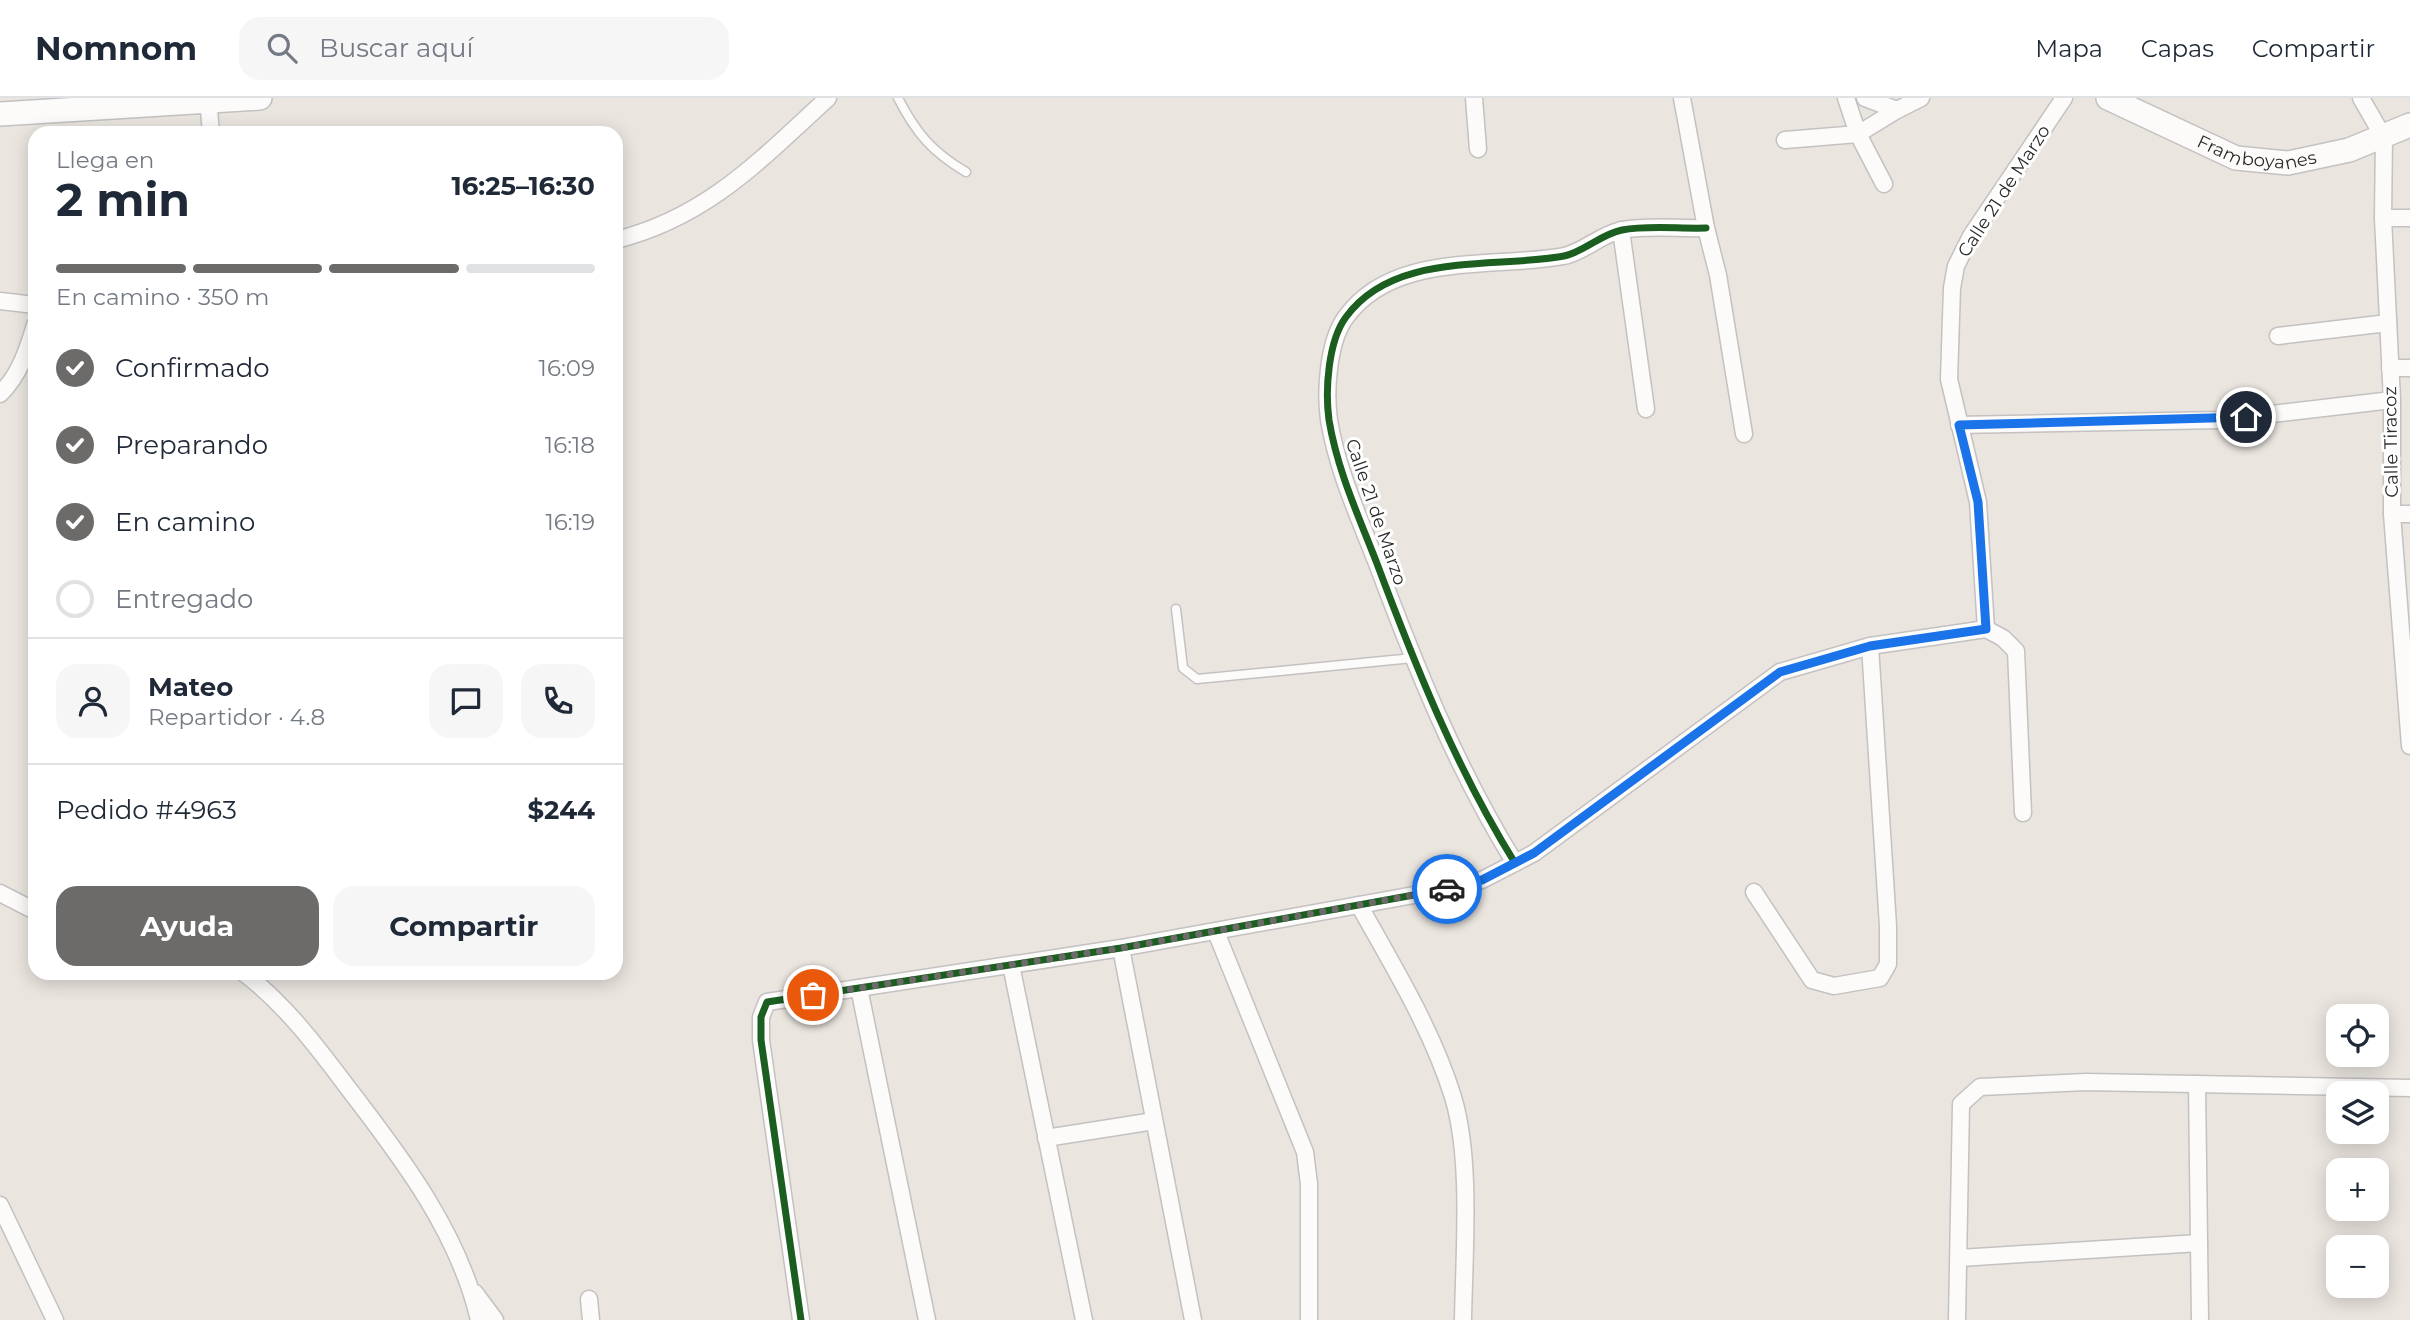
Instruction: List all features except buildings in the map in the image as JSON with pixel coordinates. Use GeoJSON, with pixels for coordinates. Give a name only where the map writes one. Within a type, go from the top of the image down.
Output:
{"type":"FeatureCollection","features":[{"type":"Feature","properties":{"kind":"main road"},"geometry":{"type":"LineString","coordinates":[[0,114],[208,99],[260,98]]}},
{"type":"Feature","properties":{"kind":"main road","name":"Framboyanes"},"geometry":{"type":"LineString","coordinates":[[2108,98],[2236,158],[2288,163],[2349,150],[2384,138],[2410,125]]}},
{"type":"Feature","properties":{"kind":"street"},"geometry":{"type":"LineString","coordinates":[[623,238],[686,215],[727,190],[828,98]]}},
{"type":"Feature","properties":{"kind":"street"},"geometry":{"type":"LineString","coordinates":[[1474,98],[1478,149]]}},
{"type":"Feature","properties":{"kind":"street"},"geometry":{"type":"LineString","coordinates":[[1682,98],[1706,228],[1718,275],[1744,434]]}},
{"type":"Feature","properties":{"kind":"street"},"geometry":{"type":"LineString","coordinates":[[1846,98],[1858,134],[1884,184]]}},
{"type":"Feature","properties":{"kind":"street"},"geometry":{"type":"LineString","coordinates":[[1865,98],[1897,110]]}},
{"type":"Feature","properties":{"kind":"street"},"geometry":{"type":"LineString","coordinates":[[1785,139],[1858,134],[1921,98]]}},
{"type":"Feature","properties":{"kind":"street","name":"Calle 21 de Marzo"},"geometry":{"type":"LineString","coordinates":[[1986,629],[1978,502],[1950,379],[1952,288],[1956,266],[1971,236],[2064,98]]}},
{"type":"Feature","properties":{"kind":"street"},"geometry":{"type":"LineString","coordinates":[[2361,98],[2384,138]]}},
{"type":"Feature","properties":{"kind":"street"},"geometry":{"type":"LineString","coordinates":[[208,99],[210,126]]}},
{"type":"Feature","properties":{"kind":"street","name":"Calle Tiracoz"},"geometry":{"type":"LineString","coordinates":[[2384,138],[2383,218],[2392,400],[2392,514],[2407,680],[2410,746]]}},
{"type":"Feature","properties":{"kind":"street"},"geometry":{"type":"LineString","coordinates":[[2383,218],[2410,218]]}},
{"type":"Feature","properties":{"kind":"street","name":"Calle 21 de Marzo"},"geometry":{"type":"LineString","coordinates":[[1515,863],[1478,803],[1413,658],[1340,466],[1329,418],[1328,386],[1336,337],[1345,318],[1363,299],[1400,277],[1425,271],[1566,255],[1621,230],[1706,228]]}},
{"type":"Feature","properties":{"kind":"street"},"geometry":{"type":"LineString","coordinates":[[1621,230],[1646,409]]}},
{"type":"Feature","properties":{"kind":"street"},"geometry":{"type":"LineString","coordinates":[[0,301],[28,303]]}},
{"type":"Feature","properties":{"kind":"street"},"geometry":{"type":"LineString","coordinates":[[2278,336],[2388,323]]}},
{"type":"Feature","properties":{"kind":"street"},"geometry":{"type":"LineString","coordinates":[[0,394],[8,386],[28,350]]}},
{"type":"Feature","properties":{"kind":"street"},"geometry":{"type":"LineString","coordinates":[[2390,368],[2410,368]]}},
{"type":"Feature","properties":{"kind":"street"},"geometry":{"type":"LineString","coordinates":[[1959,425],[2221,420],[2392,400]]}},
{"type":"Feature","properties":{"kind":"street"},"geometry":{"type":"LineString","coordinates":[[2392,514],[2410,514]]}},
{"type":"Feature","properties":{"kind":"street"},"geometry":{"type":"LineString","coordinates":[[801,1320],[761,1040],[761,1017],[767,1002],[1216,932],[1482,880],[1534,853],[1780,672],[1870,646],[1986,629],[2003,638],[2016,651],[2023,813]]}},
{"type":"Feature","properties":{"kind":"street"},"geometry":{"type":"LineString","coordinates":[[1754,892],[1812,980],[1835,986],[1880,978],[1888,964],[1870,646]]}},
{"type":"Feature","properties":{"kind":"street"},"geometry":{"type":"LineString","coordinates":[[0,893],[28,907]]}},
{"type":"Feature","properties":{"kind":"street"},"geometry":{"type":"LineString","coordinates":[[1359,905],[1417,1012],[1453,1098],[1464,1174],[1463,1320]]}},
{"type":"Feature","properties":{"kind":"street"},"geometry":{"type":"LineString","coordinates":[[1216,932],[1305,1152],[1309,1184],[1309,1320]]}},
{"type":"Feature","properties":{"kind":"street"},"geometry":{"type":"LineString","coordinates":[[1121,948],[1193,1320]]}},
{"type":"Feature","properties":{"kind":"street"},"geometry":{"type":"LineString","coordinates":[[1011,965],[1084,1320]]}},
{"type":"Feature","properties":{"kind":"street"},"geometry":{"type":"LineString","coordinates":[[253,980],[325,1057],[401,1157],[457,1254],[472,1288],[479,1320]]}},
{"type":"Feature","properties":{"kind":"street"},"geometry":{"type":"LineString","coordinates":[[859,988],[927,1320]]}},
{"type":"Feature","properties":{"kind":"street"},"geometry":{"type":"LineString","coordinates":[[1957,1320],[1961,1104],[1980,1087],[2086,1082],[2410,1088]]}},
{"type":"Feature","properties":{"kind":"street"},"geometry":{"type":"LineString","coordinates":[[2197,1084],[2200,1320]]}},
{"type":"Feature","properties":{"kind":"street"},"geometry":{"type":"LineString","coordinates":[[1046,1138],[1154,1121]]}},
{"type":"Feature","properties":{"kind":"street"},"geometry":{"type":"LineString","coordinates":[[0,1205],[55,1320]]}},
{"type":"Feature","properties":{"kind":"street"},"geometry":{"type":"LineString","coordinates":[[1960,1258],[2199,1243]]}},
{"type":"Feature","properties":{"kind":"street"},"geometry":{"type":"LineString","coordinates":[[472,1288],[495,1320]]}},
{"type":"Feature","properties":{"kind":"street"},"geometry":{"type":"LineString","coordinates":[[589,1299],[591,1320]]}},
{"type":"Feature","properties":{"kind":"lane"},"geometry":{"type":"LineString","coordinates":[[898,98],[912,124],[938,156],[966,172]]}},
{"type":"Feature","properties":{"kind":"lane"},"geometry":{"type":"LineString","coordinates":[[1176,610],[1183,668],[1197,679],[1413,658]]}},
{"type":"Feature","properties":{"kind":"cycle path"},"geometry":{"type":"LineString","coordinates":[[1515,863],[1455,753],[1406,639],[1355,509],[1329,420],[1329,367],[1335,339],[1346,317],[1366,296],[1390,281],[1417,272],[1564,256],[1622,230],[1653,227],[1706,228]]}},
{"type":"Feature","properties":{"kind":"cycle path"},"geometry":{"type":"LineString","coordinates":[[801,1320],[761,1040],[761,1017],[767,1002],[1121,948],[1447,889],[1482,880],[1534,853],[1780,672],[1870,646],[1986,629]]}},
{"type":"Feature","properties":{"kind":"way so far"},"geometry":{"type":"LineString","coordinates":[[813,995],[1121,948],[1447,889]]}},
{"type":"Feature","properties":{"kind":"route"},"geometry":{"type":"LineString","coordinates":[[1447,889],[1482,880],[1534,853],[1780,672],[1870,646],[1986,629],[1978,502],[1959,425],[2221,420],[2246,417]]}}]}
